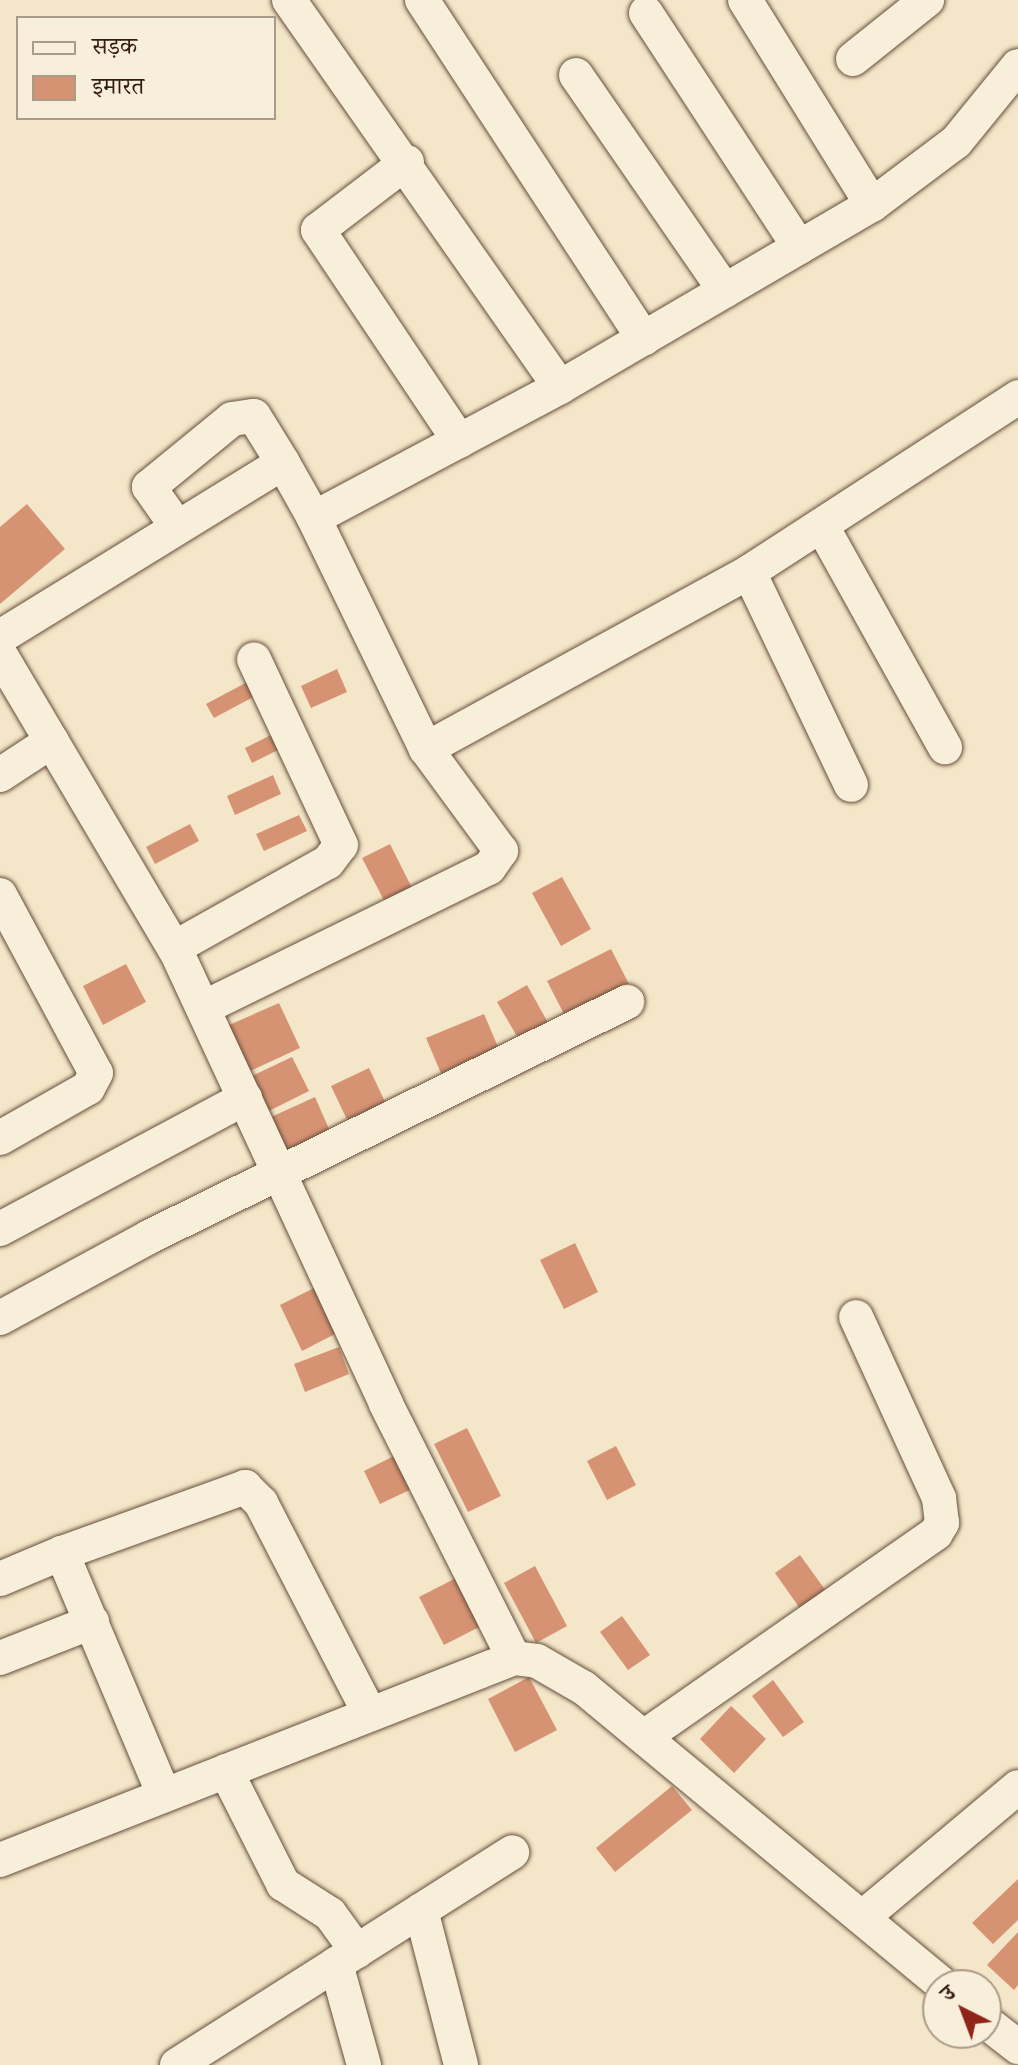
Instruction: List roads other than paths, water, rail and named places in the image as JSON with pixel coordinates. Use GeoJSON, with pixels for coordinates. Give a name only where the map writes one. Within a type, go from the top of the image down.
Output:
{"type":"FeatureCollection","features":[{"type":"Feature","properties":{"kind":"street"},"geometry":{"type":"LineString","coordinates":[[289,0],[407,162],[560,387]]}},
{"type":"Feature","properties":{"kind":"street"},"geometry":{"type":"LineString","coordinates":[[422,0],[644,339]]}},
{"type":"Feature","properties":{"kind":"street"},"geometry":{"type":"LineString","coordinates":[[745,0],[872,205]]}},
{"type":"Feature","properties":{"kind":"street"},"geometry":{"type":"LineString","coordinates":[[853,59],[927,0]]}},
{"type":"Feature","properties":{"kind":"street"},"geometry":{"type":"LineString","coordinates":[[646,13],[799,247]]}},
{"type":"Feature","properties":{"kind":"street"},"geometry":{"type":"LineString","coordinates":[[314,518],[560,387],[872,205],[956,142],[1018,66]]}},
{"type":"Feature","properties":{"kind":"street"},"geometry":{"type":"LineString","coordinates":[[576,75],[725,291]]}},
{"type":"Feature","properties":{"kind":"street"},"geometry":{"type":"LineString","coordinates":[[407,162],[318,230],[459,441]]}},
{"type":"Feature","properties":{"kind":"street"},"geometry":{"type":"LineString","coordinates":[[426,749],[749,572],[823,528],[1018,397]]}},
{"type":"Feature","properties":{"kind":"street"},"geometry":{"type":"LineString","coordinates":[[177,527],[149,487],[232,419],[254,416],[314,518],[426,749],[499,841],[496,861],[203,1008]]}},
{"type":"Feature","properties":{"kind":"street"},"geometry":{"type":"LineString","coordinates":[[0,637],[283,463]]}},
{"type":"Feature","properties":{"kind":"street"},"geometry":{"type":"LineString","coordinates":[[823,528],[945,747]]}},
{"type":"Feature","properties":{"kind":"street"},"geometry":{"type":"LineString","coordinates":[[749,572],[851,785]]}},
{"type":"Feature","properties":{"kind":"street"},"geometry":{"type":"LineString","coordinates":[[0,654],[174,948],[277,1172],[514,1658]]}},
{"type":"Feature","properties":{"kind":"street"},"geometry":{"type":"LineString","coordinates":[[174,948],[328,862],[341,845],[254,659]]}},
{"type":"Feature","properties":{"kind":"street"},"geometry":{"type":"LineString","coordinates":[[0,775],[52,741]]}},
{"type":"Feature","properties":{"kind":"street"},"geometry":{"type":"LineString","coordinates":[[0,895],[96,1073],[88,1088],[0,1138]]}},
{"type":"Feature","properties":{"kind":"street"},"geometry":{"type":"LineString","coordinates":[[0,1318],[277,1172],[627,1002]]}},
{"type":"Feature","properties":{"kind":"street"},"geometry":{"type":"LineString","coordinates":[[0,1229],[245,1098]]}},
{"type":"Feature","properties":{"kind":"street"},"geometry":{"type":"LineString","coordinates":[[644,1737],[936,1533],[942,1523],[939,1498],[856,1317]]}},
{"type":"Feature","properties":{"kind":"street"},"geometry":{"type":"LineString","coordinates":[[0,1579],[62,1553],[245,1487],[261,1503],[370,1714]]}},
{"type":"Feature","properties":{"kind":"street"},"geometry":{"type":"LineString","coordinates":[[62,1553],[164,1795]]}},
{"type":"Feature","properties":{"kind":"street"},"geometry":{"type":"LineString","coordinates":[[0,1658],[92,1622]]}},
{"type":"Feature","properties":{"kind":"street"},"geometry":{"type":"LineString","coordinates":[[0,1860],[514,1658],[560,1673],[644,1737],[924,1969]]}},
{"type":"Feature","properties":{"kind":"street"},"geometry":{"type":"LineString","coordinates":[[226,1771],[283,1884],[330,1914],[346,1958],[364,2065]]}},
{"type":"Feature","properties":{"kind":"street"},"geometry":{"type":"LineString","coordinates":[[863,1917],[1018,1787]]}},
{"type":"Feature","properties":{"kind":"street"},"geometry":{"type":"LineString","coordinates":[[186,2062],[512,1852]]}},
{"type":"Feature","properties":{"kind":"street"},"geometry":{"type":"LineString","coordinates":[[421,1910],[461,2065]]}},
{"type":"Feature","properties":{"kind":"street"},"geometry":{"type":"LineString","coordinates":[[1002,2034],[1018,2047]]}}]}
